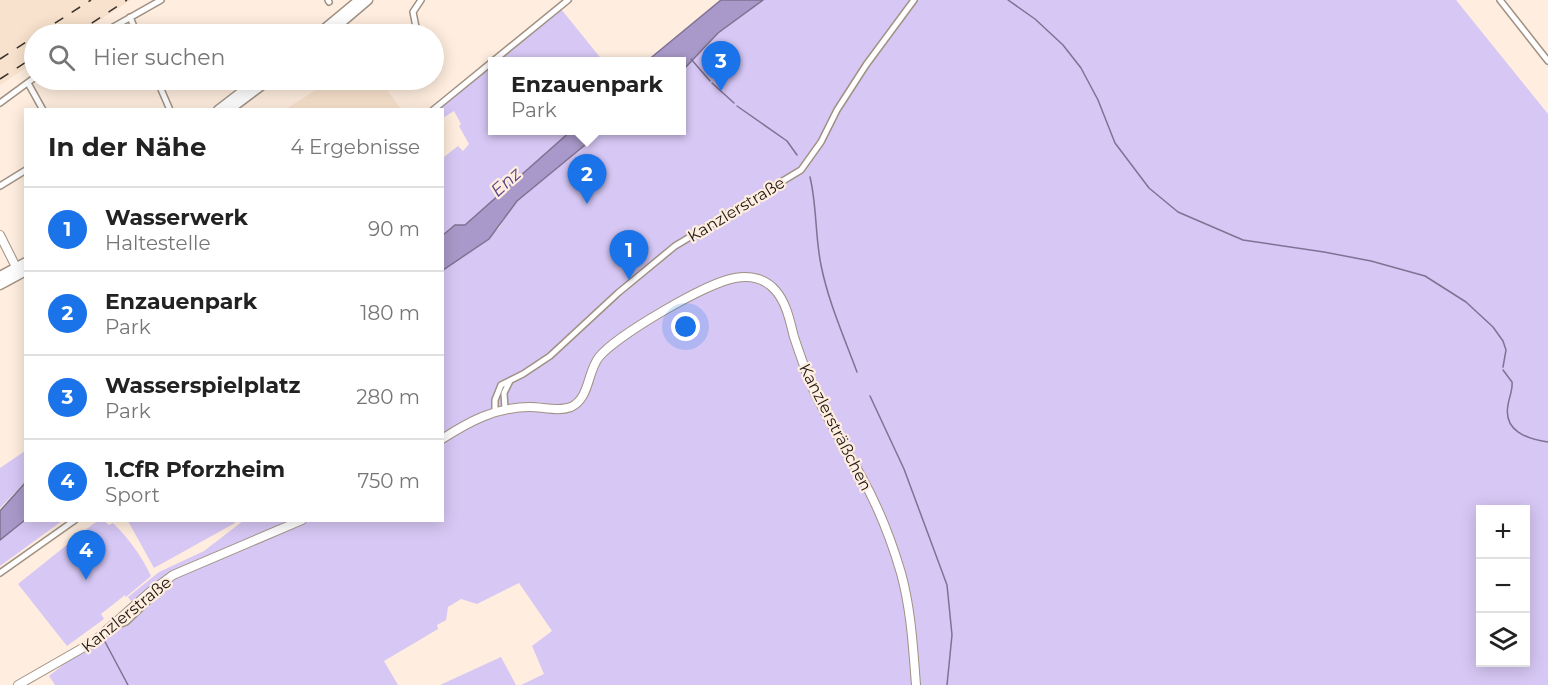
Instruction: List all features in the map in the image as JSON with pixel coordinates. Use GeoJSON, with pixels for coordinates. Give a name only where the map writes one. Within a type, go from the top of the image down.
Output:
{"type":"FeatureCollection","features":[{"type":"Feature","properties":{"kind":"main road"},"geometry":{"type":"LineString","coordinates":[[330,24],[359,0]]}},
{"type":"Feature","properties":{"kind":"main road"},"geometry":{"type":"LineString","coordinates":[[340,24],[369,0]]}},
{"type":"Feature","properties":{"kind":"main road"},"geometry":{"type":"LineString","coordinates":[[230,108],[246,90]]}},
{"type":"Feature","properties":{"kind":"main road"},"geometry":{"type":"LineString","coordinates":[[221,108],[252,90]]}},
{"type":"Feature","properties":{"kind":"main road"},"geometry":{"type":"LineString","coordinates":[[0,236],[21,271]]}},
{"type":"Feature","properties":{"kind":"main road"},"geometry":{"type":"LineString","coordinates":[[0,276],[21,271]]}},
{"type":"Feature","properties":{"kind":"main road"},"geometry":{"type":"LineString","coordinates":[[0,285],[21,271]]}},
{"type":"Feature","properties":{"kind":"main road","name":"Kanzlersträßchen"},"geometry":{"type":"LineString","coordinates":[[495,411],[532,407],[563,409],[572,406],[583,395],[598,357],[622,337],[651,319],[695,294],[726,280],[750,277],[770,285],[785,306],[814,391],[863,478],[886,528],[901,573],[908,608],[916,685]]}},
{"type":"Feature","properties":{"kind":"main road"},"geometry":{"type":"LineString","coordinates":[[444,438],[475,419],[495,411]]}},
{"type":"Feature","properties":{"kind":"main road","name":"Kanzlerstraße"},"geometry":{"type":"LineString","coordinates":[[18,685],[76,653],[110,628],[157,586],[173,575],[297,522]]}},
{"type":"Feature","properties":{"kind":"street"},"geometry":{"type":"LineString","coordinates":[[118,24],[161,0]]}},
{"type":"Feature","properties":{"kind":"street"},"geometry":{"type":"LineString","coordinates":[[415,24],[413,12],[421,0]]}},
{"type":"Feature","properties":{"kind":"street"},"geometry":{"type":"LineString","coordinates":[[498,57],[568,0]]}},
{"type":"Feature","properties":{"kind":"street","name":"Kanzlerstraße"},"geometry":{"type":"LineString","coordinates":[[495,411],[494,405],[498,388],[501,385],[550,356],[618,293],[675,246],[801,170],[815,151],[845,96],[914,0]]}},
{"type":"Feature","properties":{"kind":"street"},"geometry":{"type":"LineString","coordinates":[[1500,0],[1548,61]]}},
{"type":"Feature","properties":{"kind":"street"},"geometry":{"type":"LineString","coordinates":[[130,17],[133,24]]}},
{"type":"Feature","properties":{"kind":"street"},"geometry":{"type":"LineString","coordinates":[[435,108],[488,65]]}},
{"type":"Feature","properties":{"kind":"street"},"geometry":{"type":"LineString","coordinates":[[0,103],[24,86]]}},
{"type":"Feature","properties":{"kind":"street"},"geometry":{"type":"LineString","coordinates":[[32,90],[42,108]]}},
{"type":"Feature","properties":{"kind":"street"},"geometry":{"type":"LineString","coordinates":[[161,90],[169,108]]}},
{"type":"Feature","properties":{"kind":"street"},"geometry":{"type":"LineString","coordinates":[[0,186],[24,171]]}},
{"type":"Feature","properties":{"kind":"street"},"geometry":{"type":"LineString","coordinates":[[505,409],[505,387],[513,378]]}},
{"type":"Feature","properties":{"kind":"street"},"geometry":{"type":"LineString","coordinates":[[0,573],[72,522]]}},
{"type":"Feature","properties":{"kind":"street"},"geometry":{"type":"LineString","coordinates":[[110,628],[126,622],[153,596]]}},
{"type":"Feature","properties":{"kind":"shaded area"},"geometry":{"type":"Polygon","coordinates":[[[0,0],[131,0],[94,24],[24,24],[24,69],[0,85],[0,0]]]}},
{"type":"Feature","properties":{"kind":"shaded area"},"geometry":{"type":"Polygon","coordinates":[[[721,0],[763,0],[718,33],[686,67],[686,57],[652,57],[721,0]]]}},
{"type":"Feature","properties":{"kind":"shaded area"},"geometry":{"type":"Polygon","coordinates":[[[763,0],[1456,0],[1548,114],[1548,685],[521,685],[544,674],[532,646],[552,631],[519,583],[477,604],[461,599],[448,607],[446,620],[437,625],[438,629],[384,661],[398,685],[55,685],[49,676],[73,657],[110,634],[136,608],[128,597],[159,572],[204,551],[242,522],[444,522],[444,269],[499,228],[517,201],[597,135],[686,135],[686,67],[718,33],[763,0]]]}},
{"type":"Feature","properties":{"kind":"shaded area"},"geometry":{"type":"Polygon","coordinates":[[[561,9],[600,57],[501,57],[561,9]]]}},
{"type":"Feature","properties":{"kind":"shaded area"},"geometry":{"type":"Polygon","coordinates":[[[488,67],[488,135],[567,135],[465,225],[455,225],[444,234],[444,157],[458,146],[463,151],[469,144],[454,111],[444,117],[444,108],[438,108],[488,67]]]}},
{"type":"Feature","properties":{"kind":"shaded area"},"geometry":{"type":"Polygon","coordinates":[[[315,90],[387,90],[400,108],[288,108],[315,90]]]}},
{"type":"Feature","properties":{"kind":"shaded area"},"geometry":{"type":"Polygon","coordinates":[[[566,135],[597,135],[517,201],[489,239],[444,269],[444,234],[455,225],[465,225],[566,135]]]}},
{"type":"Feature","properties":{"kind":"shaded area"},"geometry":{"type":"Polygon","coordinates":[[[24,452],[24,483],[0,508],[0,468],[24,452]]]}},
{"type":"Feature","properties":{"kind":"shaded area"},"geometry":{"type":"Polygon","coordinates":[[[24,484],[24,521],[0,540],[0,511],[24,484]]]}},
{"type":"Feature","properties":{"kind":"shaded area"},"geometry":{"type":"Polygon","coordinates":[[[24,521],[61,522],[0,566],[0,540],[24,521]]]}},
{"type":"Feature","properties":{"kind":"shaded area"},"geometry":{"type":"Polygon","coordinates":[[[129,522],[234,522],[235,523],[154,568],[129,522]]]}},
{"type":"Feature","properties":{"kind":"shaded area"},"geometry":{"type":"Polygon","coordinates":[[[113,523],[139,554],[151,576],[101,614],[104,619],[67,646],[18,584],[93,524],[113,523]]]}},
{"type":"Feature","properties":{"kind":"shaded area"},"geometry":{"type":"Polygon","coordinates":[[[501,657],[516,685],[440,685],[501,657]]]}},
{"type":"Feature","properties":{"kind":"waterway"},"geometry":{"type":"LineString","coordinates":[[1008,0],[1035,19],[1063,45],[1081,68],[1098,100],[1115,143],[1149,188],[1178,212],[1243,240],[1371,261],[1425,276],[1466,302],[1493,327],[1503,341],[1506,350],[1503,367]]}},
{"type":"Feature","properties":{"kind":"waterway"},"geometry":{"type":"LineString","coordinates":[[691,59],[710,81]]}},
{"type":"Feature","properties":{"kind":"waterway"},"geometry":{"type":"LineString","coordinates":[[712,83],[734,103]]}},
{"type":"Feature","properties":{"kind":"waterway"},"geometry":{"type":"LineString","coordinates":[[737,106],[787,141],[797,155]]}},
{"type":"Feature","properties":{"kind":"waterway"},"geometry":{"type":"LineString","coordinates":[[810,177],[824,278],[857,372]]}},
{"type":"Feature","properties":{"kind":"waterway"},"geometry":{"type":"LineString","coordinates":[[1503,370],[1512,382],[1507,414],[1509,421],[1518,432],[1525,436],[1548,442]]}},
{"type":"Feature","properties":{"kind":"waterway"},"geometry":{"type":"LineString","coordinates":[[870,396],[904,469],[947,585],[952,635],[947,685]]}},
{"type":"Feature","properties":{"kind":"waterway"},"geometry":{"type":"LineString","coordinates":[[103,638],[128,685]]}},
{"type":"Feature","properties":{"kind":"railway"},"geometry":{"type":"LineString","coordinates":[[54,24],[91,0]]}},
{"type":"Feature","properties":{"kind":"railway"},"geometry":{"type":"LineString","coordinates":[[90,24],[127,0]]}},
{"type":"Feature","properties":{"kind":"railway"},"geometry":{"type":"LineString","coordinates":[[0,59],[24,43]]}},
{"type":"Feature","properties":{"kind":"railway"},"geometry":{"type":"LineString","coordinates":[[0,79],[24,63]]}},
{"type":"Feature","properties":{"kind":"place","name":"Wasserspielplatz"},"geometry":{"type":"Point","coordinates":[721,91]}},
{"type":"Feature","properties":{"kind":"place","name":"Enzauenpark"},"geometry":{"type":"Point","coordinates":[587,204]}},
{"type":"Feature","properties":{"kind":"place","name":"Wasserwerk"},"geometry":{"type":"Point","coordinates":[629,280]}},
{"type":"Feature","properties":{"kind":"place","name":"1.CfR Pforzheim"},"geometry":{"type":"Point","coordinates":[86,580]}},
{"type":"Feature","properties":{"kind":"water label","name":"Enz"},"geometry":{"type":"Point","coordinates":[506,182]}}]}
